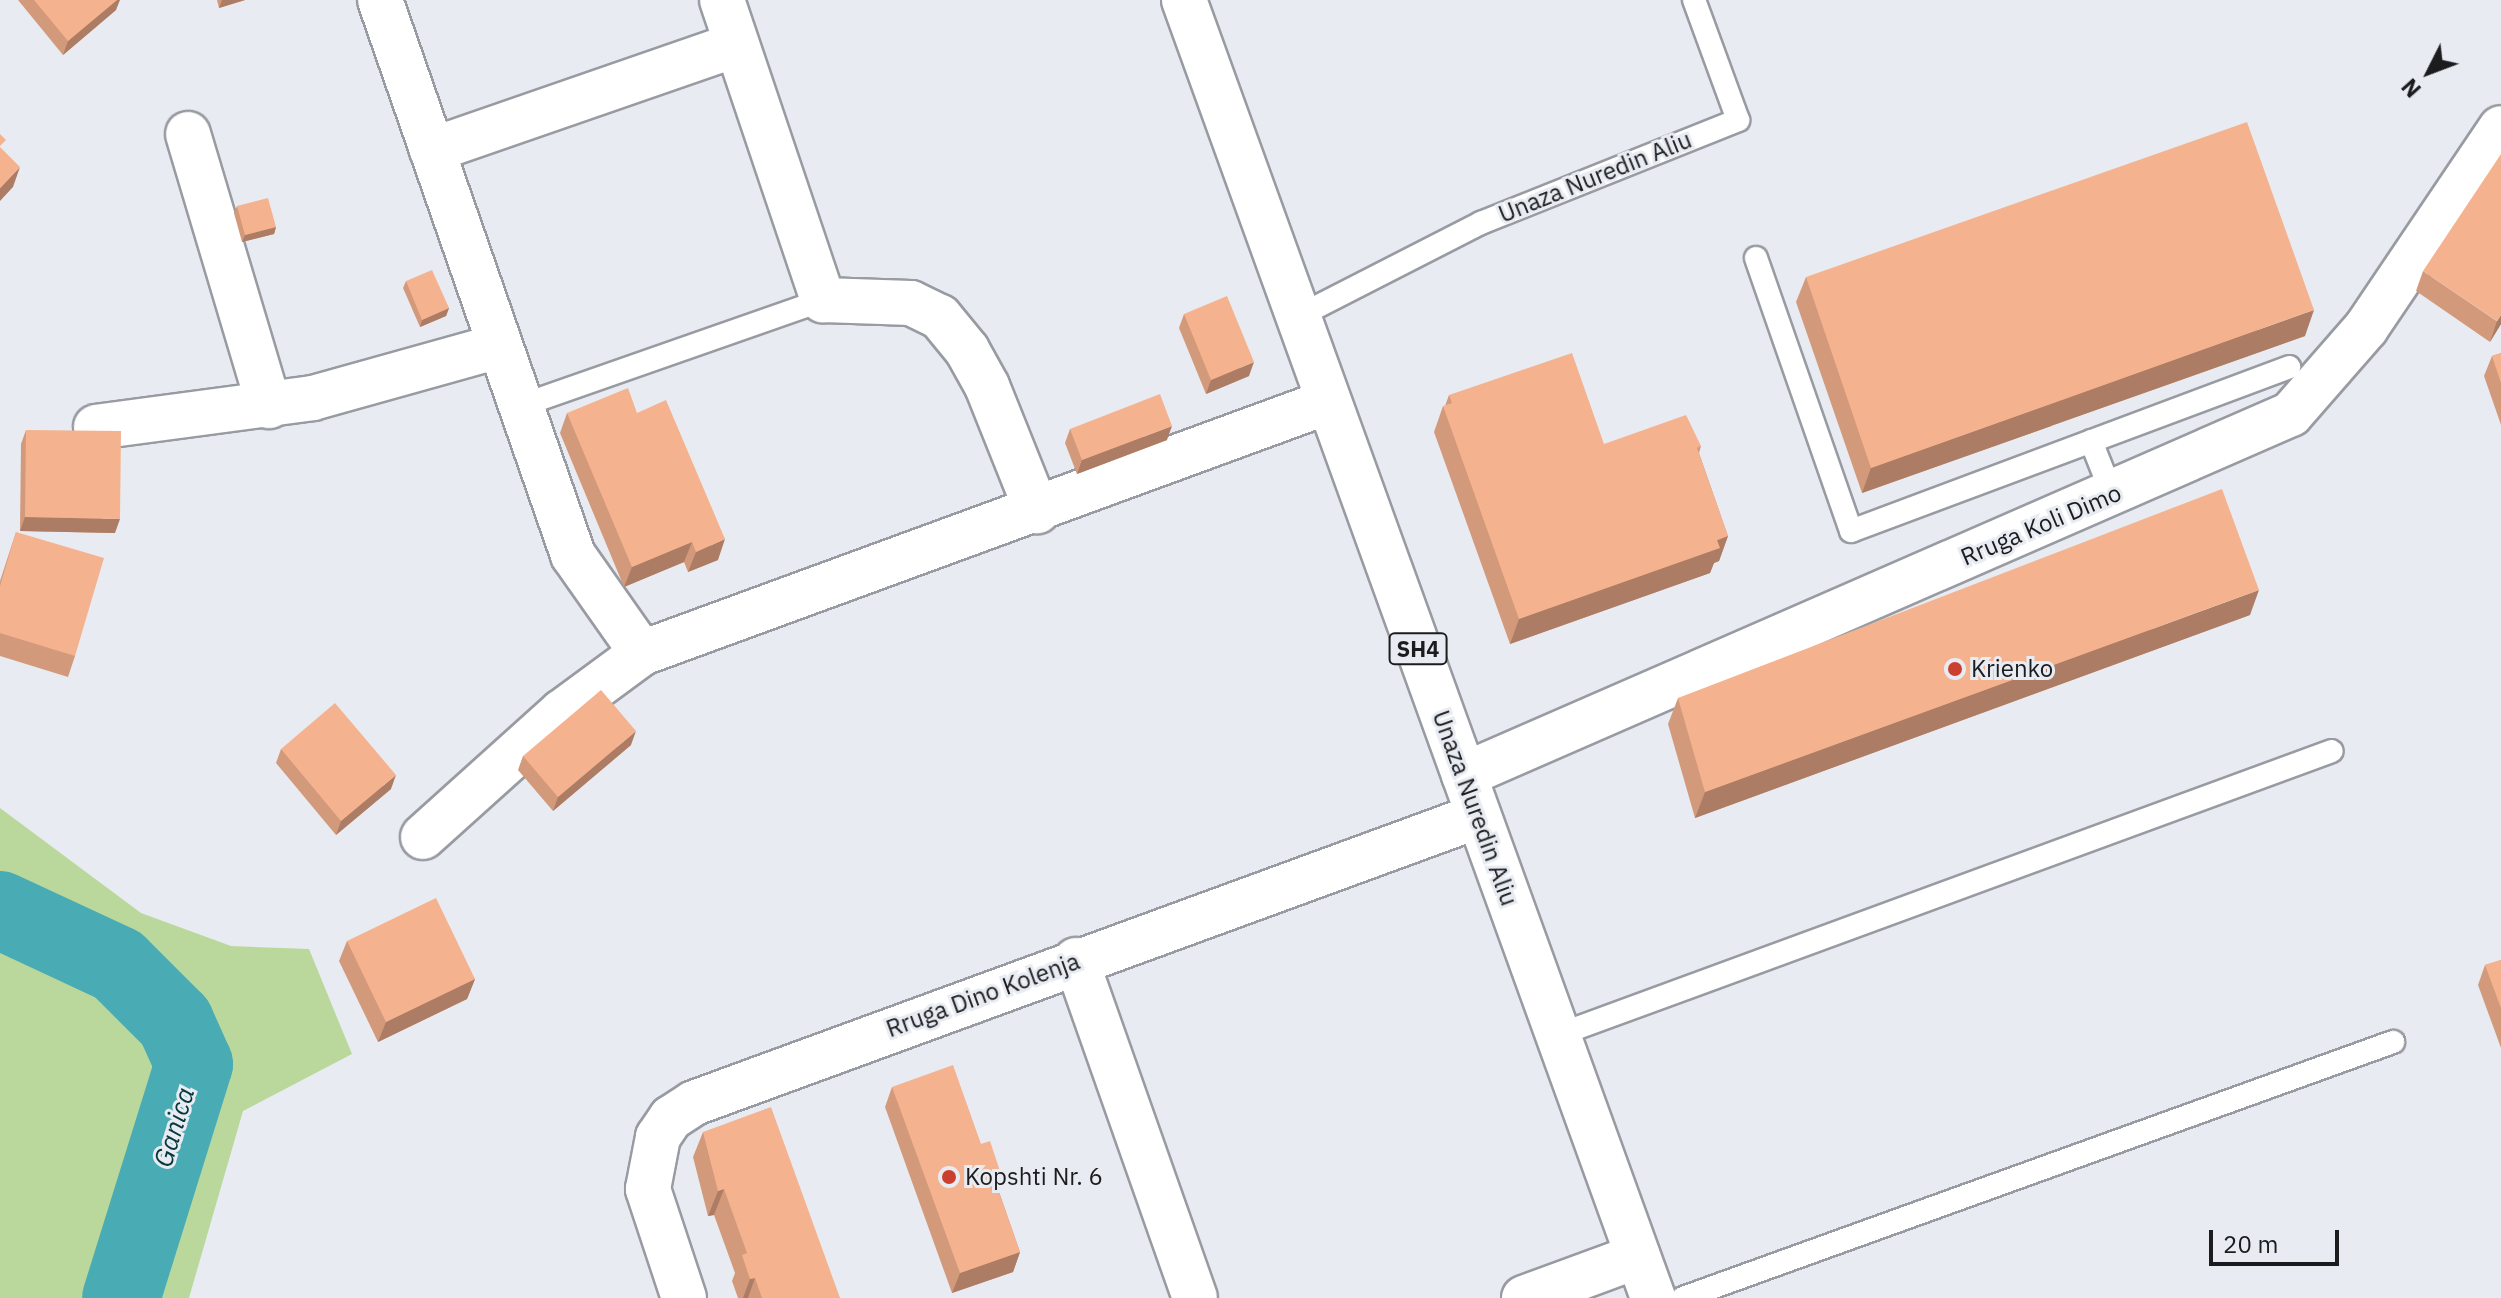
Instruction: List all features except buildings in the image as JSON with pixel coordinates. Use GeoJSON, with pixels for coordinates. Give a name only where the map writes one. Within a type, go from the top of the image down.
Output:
{"type":"FeatureCollection","features":[{"type":"Feature","properties":{"kind":"street"},"geometry":{"type":"LineString","coordinates":[[380,0],[573,555],[642,653]]}},
{"type":"Feature","properties":{"kind":"street"},"geometry":{"type":"LineString","coordinates":[[722,0],[823,300],[911,303],[940,317],[967,350],[987,386],[1037,511]]}},
{"type":"Feature","properties":{"kind":"street","name":"Unaza Nuredin Aliu"},"geometry":{"type":"LineString","coordinates":[[1184,0],[1653,1298]]}},
{"type":"Feature","properties":{"kind":"street"},"geometry":{"type":"LineString","coordinates":[[432,150],[736,45]]}},
{"type":"Feature","properties":{"kind":"street","name":"Rruga Koli Dimo"},"geometry":{"type":"LineString","coordinates":[[1464,775],[2291,414],[2366,328],[2501,128]]}},
{"type":"Feature","properties":{"kind":"street"},"geometry":{"type":"LineString","coordinates":[[188,134],[269,406]]}},
{"type":"Feature","properties":{"kind":"street"},"geometry":{"type":"LineString","coordinates":[[96,427],[269,406],[499,346]]}},
{"type":"Feature","properties":{"kind":"street"},"geometry":{"type":"LineString","coordinates":[[423,837],[562,712],[642,653],[1037,511],[1327,402]]}},
{"type":"Feature","properties":{"kind":"street","name":"Rruga Dino Kolenja"},"geometry":{"type":"LineString","coordinates":[[684,1298],[648,1189],[649,1161],[671,1118],[694,1103],[1076,960],[1478,816]]}},
{"type":"Feature","properties":{"kind":"street"},"geometry":{"type":"LineString","coordinates":[[1076,960],[1195,1298]]}},
{"type":"Feature","properties":{"kind":"street"},"geometry":{"type":"LineString","coordinates":[[1524,1298],[1638,1256]]}},
{"type":"Feature","properties":{"kind":"lane","name":"Unaza Nuredin Aliu"},"geometry":{"type":"LineString","coordinates":[[1297,317],[1481,223],[1738,120],[1694,0]]}},
{"type":"Feature","properties":{"kind":"lane"},"geometry":{"type":"LineString","coordinates":[[1756,258],[1851,531],[2289,367]]}},
{"type":"Feature","properties":{"kind":"lane"},"geometry":{"type":"LineString","coordinates":[[520,406],[823,300]]}},
{"type":"Feature","properties":{"kind":"lane"},"geometry":{"type":"LineString","coordinates":[[2091,441],[2112,494]]}},
{"type":"Feature","properties":{"kind":"lane"},"geometry":{"type":"LineString","coordinates":[[1558,1035],[2332,751]]}},
{"type":"Feature","properties":{"kind":"lane"},"geometry":{"type":"LineString","coordinates":[[1683,1298],[2393,1042]]}},
{"type":"Feature","properties":{"kind":"green space"},"geometry":{"type":"Polygon","coordinates":[[[0,808],[141,913],[231,946],[309,949],[352,1054],[243,1111],[189,1298],[0,1298],[0,808]]]}},
{"type":"Feature","properties":{"kind":"waterway","name":"Ganica"},"geometry":{"type":"LineString","coordinates":[[0,910],[118,965],[175,1022],[194,1064],[121,1298]]}},
{"type":"Feature","properties":{"kind":"place","name":"Krienko"},"geometry":{"type":"Point","coordinates":[1955,669]}},
{"type":"Feature","properties":{"kind":"place","name":"Kopshti Nr. 6"},"geometry":{"type":"Point","coordinates":[949,1177]}}]}
